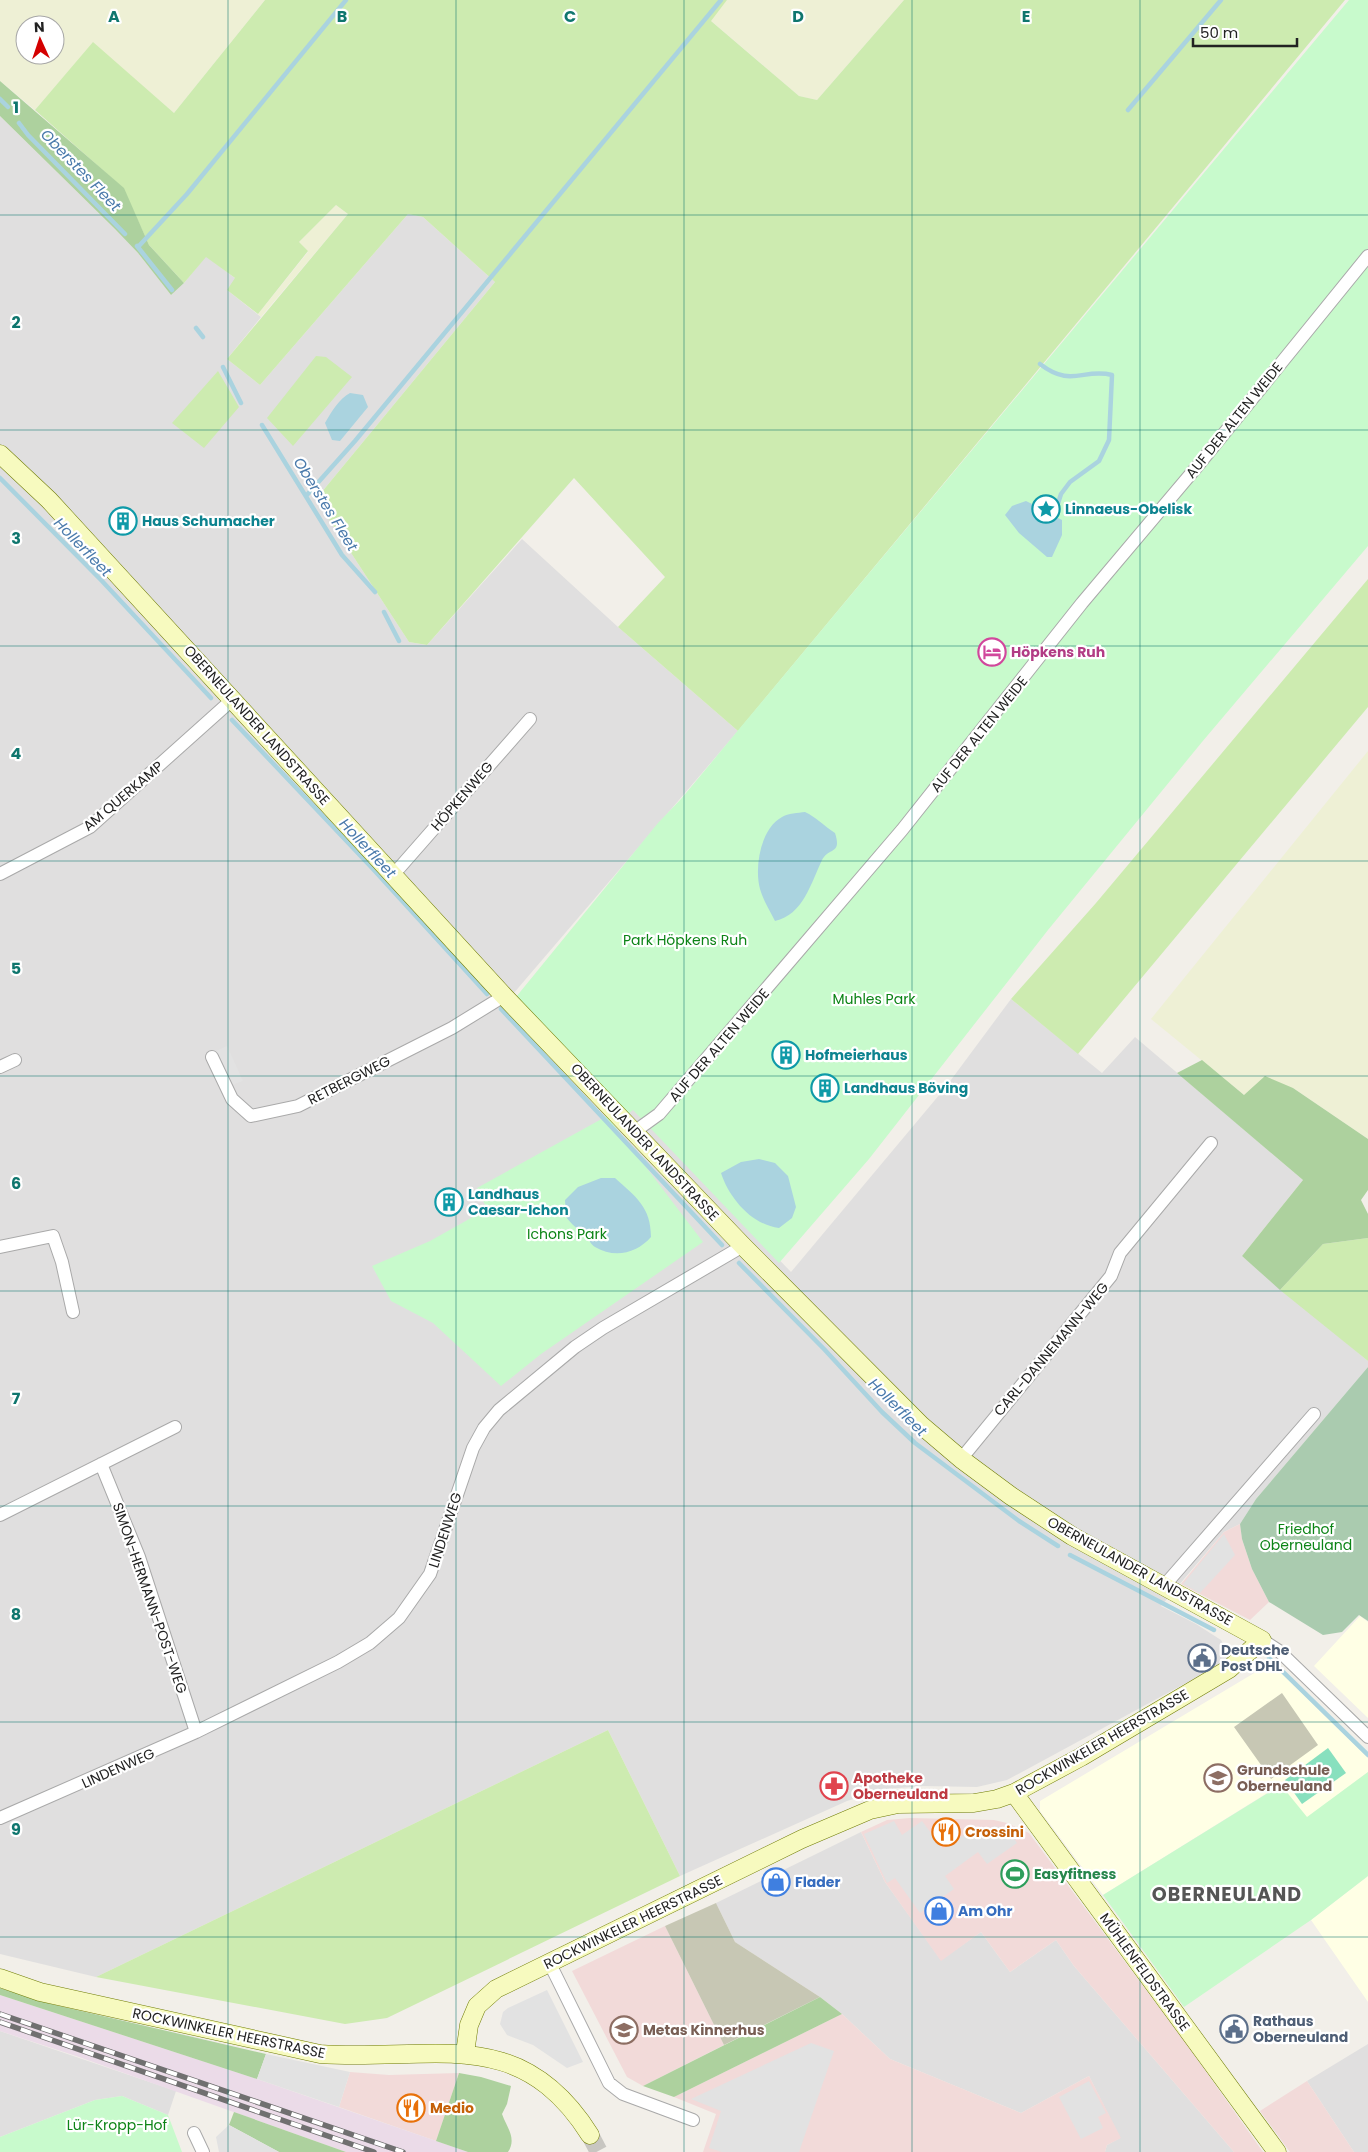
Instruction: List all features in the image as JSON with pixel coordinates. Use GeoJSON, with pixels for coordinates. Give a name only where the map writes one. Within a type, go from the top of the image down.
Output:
{"type":"FeatureCollection","features":[{"type":"Feature","properties":{"kind":"street","name":"AUF DER ALTEN WEIDE"},"geometry":{"type":"LineString","coordinates":[[634,1132],[659,1114],[881,855],[1082,603],[1368,256]]}},
{"type":"Feature","properties":{"kind":"street","name":"OBERNEULANDER LANDSTRASSE"},"geometry":{"type":"LineString","coordinates":[[0,454],[49,500],[234,699],[504,996],[743,1246],[889,1394],[961,1459],[1011,1496],[1072,1536],[1279,1651],[1368,1737]]}},
{"type":"Feature","properties":{"kind":"street","name":"AM QUERKAMP"},"geometry":{"type":"LineString","coordinates":[[0,874],[90,827],[234,699]]}},
{"type":"Feature","properties":{"kind":"street","name":"HÖPKENWEG"},"geometry":{"type":"LineString","coordinates":[[394,874],[530,719]]}},
{"type":"Feature","properties":{"kind":"street","name":"RETBERGWEG"},"geometry":{"type":"LineString","coordinates":[[212,1057],[232,1099],[251,1116],[298,1106],[452,1028],[504,996]]}},
{"type":"Feature","properties":{"kind":"street"},"geometry":{"type":"LineString","coordinates":[[0,1067],[15,1060]]}},
{"type":"Feature","properties":{"kind":"street","name":"CARL-DANNEMANN-WEG"},"geometry":{"type":"LineString","coordinates":[[961,1459],[1111,1276],[1120,1253],[1211,1143]]}},
{"type":"Feature","properties":{"kind":"street"},"geometry":{"type":"LineString","coordinates":[[0,1247],[53,1236],[62,1262],[73,1312]]}},
{"type":"Feature","properties":{"kind":"street","name":"LINDENWEG"},"geometry":{"type":"LineString","coordinates":[[0,1818],[196,1732],[356,1652],[399,1618],[430,1574],[473,1448],[484,1428],[499,1410],[575,1347],[743,1246]]}},
{"type":"Feature","properties":{"kind":"street"},"geometry":{"type":"LineString","coordinates":[[1163,1587],[1314,1414]]}},
{"type":"Feature","properties":{"kind":"street"},"geometry":{"type":"LineString","coordinates":[[0,1516],[174,1427]]}},
{"type":"Feature","properties":{"kind":"street","name":"SIMON-HERMANN-POST-WEG"},"geometry":{"type":"LineString","coordinates":[[101,1464],[139,1557],[196,1732]]}},
{"type":"Feature","properties":{"kind":"street","name":"ROCKWINKELER HEERSTRASSE"},"geometry":{"type":"LineString","coordinates":[[0,1978],[59,1996],[320,2054],[367,2056],[465,2053],[469,2025],[477,2006],[496,1989],[802,1839],[870,1810],[898,1804],[974,1803],[997,1799],[1014,1793],[1080,1757],[1229,1669],[1262,1640]]}},
{"type":"Feature","properties":{"kind":"street","name":"MÜHLENFELDSTRASSE"},"geometry":{"type":"LineString","coordinates":[[1014,1793],[1277,2152]]}},
{"type":"Feature","properties":{"kind":"street"},"geometry":{"type":"LineString","coordinates":[[550,1964],[609,2083],[623,2094],[693,2120]]}},
{"type":"Feature","properties":{"kind":"street"},"geometry":{"type":"LineString","coordinates":[[465,2053],[504,2061],[538,2078],[571,2108],[590,2135]]}},
{"type":"Feature","properties":{"kind":"street"},"geometry":{"type":"LineString","coordinates":[[194,2133],[203,2152]]}},
{"type":"Feature","properties":{"kind":"shaded area"},"geometry":{"type":"Polygon","coordinates":[[[0,0],[265,0],[174,113],[93,43],[35,110],[0,81],[0,0]]]}},
{"type":"Feature","properties":{"kind":"shaded area"},"geometry":{"type":"Polygon","coordinates":[[[727,0],[904,0],[817,100],[799,96],[710,20],[727,0]]]}},
{"type":"Feature","properties":{"kind":"shaded area"},"geometry":{"type":"Polygon","coordinates":[[[0,116],[138,253],[171,295],[184,283],[206,256],[236,279],[227,290],[261,317],[227,359],[260,385],[408,214],[423,217],[495,282],[316,499],[409,642],[427,645],[522,539],[618,627],[738,731],[513,994],[631,1107],[791,1272],[945,1088],[1011,999],[1102,1073],[1135,1037],[1303,1180],[1242,1256],[1368,1361],[1368,1367],[1256,1499],[1240,1524],[1224,1532],[1161,1606],[1196,1624],[1221,1640],[1229,1654],[1223,1663],[1007,1780],[977,1787],[923,1786],[886,1789],[847,1801],[680,1876],[608,1730],[96,1977],[0,1954],[0,116]]]}},
{"type":"Feature","properties":{"kind":"shaded area"},"geometry":{"type":"Polygon","coordinates":[[[336,205],[348,214],[261,317],[258,314],[308,252],[298,243],[336,205]]]}},
{"type":"Feature","properties":{"kind":"shaded area"},"geometry":{"type":"Polygon","coordinates":[[[1368,751],[1368,1139],[1293,1088],[1244,1095],[1151,1019],[1368,751]]]}},
{"type":"Feature","properties":{"kind":"shaded area"},"geometry":{"type":"Polygon","coordinates":[[[227,1046],[243,1081],[232,1085],[216,1051],[227,1046]]]}},
{"type":"Feature","properties":{"kind":"shaded area"},"geometry":{"type":"Polygon","coordinates":[[[1240,1524],[1242,1539],[1252,1569],[1269,1602],[1250,1620],[1181,1584],[1224,1532],[1240,1524]]]}},
{"type":"Feature","properties":{"kind":"shaded area"},"geometry":{"type":"Polygon","coordinates":[[[1224,1534],[1235,1555],[1200,1593],[1183,1584],[1224,1534]]]}},
{"type":"Feature","properties":{"kind":"shaded area"},"geometry":{"type":"Polygon","coordinates":[[[1360,1616],[1368,1622],[1368,1718],[1314,1666],[1360,1616]]]}},
{"type":"Feature","properties":{"kind":"shaded area","name":"Grundschule Oberneuland"},"geometry":{"type":"Polygon","coordinates":[[[1271,1663],[1368,1758],[1368,1772],[1307,1818],[1280,1785],[1103,1895],[1040,1811],[1040,1801],[1271,1663]]]}},
{"type":"Feature","properties":{"kind":"shaded area"},"geometry":{"type":"Polygon","coordinates":[[[1282,1693],[1318,1745],[1271,1779],[1234,1727],[1282,1693]]]}},
{"type":"Feature","properties":{"kind":"shaded area"},"geometry":{"type":"Polygon","coordinates":[[[910,1818],[994,1820],[1007,1823],[1029,1833],[1187,2045],[1263,2152],[1234,2152],[1074,1966],[1056,1940],[1010,1972],[981,1932],[941,1961],[885,1882],[861,1832],[887,1820],[910,1818]]]}},
{"type":"Feature","properties":{"kind":"shaded area"},"geometry":{"type":"Polygon","coordinates":[[[894,1821],[902,1835],[922,1821],[943,1849],[974,1828],[980,1836],[994,1826],[1007,1828],[1017,1843],[987,1864],[978,1852],[945,1876],[954,1889],[920,1913],[895,1878],[887,1883],[864,1834],[894,1821]]]}},
{"type":"Feature","properties":{"kind":"shaded area"},"geometry":{"type":"Polygon","coordinates":[[[861,1832],[885,1882],[941,1960],[981,1932],[1010,1972],[1056,1940],[1074,1966],[1234,2152],[1105,2152],[1107,2145],[1120,2138],[1089,2076],[1021,2113],[890,2059],[842,2014],[820,1997],[735,1942],[716,1903],[861,1832]]]}},
{"type":"Feature","properties":{"kind":"shaded area"},"geometry":{"type":"Polygon","coordinates":[[[1368,1876],[1368,2002],[1311,1920],[1368,1876]]]}},
{"type":"Feature","properties":{"kind":"shaded area"},"geometry":{"type":"Polygon","coordinates":[[[716,1903],[735,1942],[820,1997],[724,2045],[665,1926],[716,1903]]]}},
{"type":"Feature","properties":{"kind":"shaded area"},"geometry":{"type":"Polygon","coordinates":[[[665,1926],[724,2045],[643,2086],[627,2077],[572,1971],[665,1926]]]}},
{"type":"Feature","properties":{"kind":"shaded area"},"geometry":{"type":"Polygon","coordinates":[[[547,1990],[583,2062],[567,2068],[533,2045],[507,2035],[500,2024],[503,2012],[508,2008],[547,1990]]]}},
{"type":"Feature","properties":{"kind":"shaded area"},"geometry":{"type":"Polygon","coordinates":[[[0,1995],[257,2079],[468,2152],[346,2152],[79,2057],[0,2031],[0,1995]]]}},
{"type":"Feature","properties":{"kind":"shaded area"},"geometry":{"type":"Polygon","coordinates":[[[842,2014],[890,2059],[1021,2113],[1089,2076],[1121,2138],[1107,2145],[1105,2152],[703,2152],[716,2114],[674,2097],[842,2014]]]}},
{"type":"Feature","properties":{"kind":"shaded area"},"geometry":{"type":"Polygon","coordinates":[[[0,2031],[176,2091],[168,2115],[122,2096],[95,2100],[0,2137],[0,2031]]]}},
{"type":"Feature","properties":{"kind":"shaded area"},"geometry":{"type":"Polygon","coordinates":[[[811,2043],[834,2051],[799,2152],[722,2152],[709,2148],[721,2111],[691,2099],[811,2043]]]}},
{"type":"Feature","properties":{"kind":"shaded area"},"geometry":{"type":"Polygon","coordinates":[[[1368,2044],[1368,2152],[1354,2152],[1307,2081],[1368,2044]]]}},
{"type":"Feature","properties":{"kind":"shaded area"},"geometry":{"type":"Polygon","coordinates":[[[266,2054],[350,2072],[339,2107],[257,2079],[266,2054]]]}},
{"type":"Feature","properties":{"kind":"shaded area"},"geometry":{"type":"Polygon","coordinates":[[[350,2072],[389,2075],[459,2073],[436,2141],[339,2107],[350,2072]]]}},
{"type":"Feature","properties":{"kind":"shaded area"},"geometry":{"type":"Polygon","coordinates":[[[1089,2081],[1106,2113],[1098,2117],[1103,2128],[1081,2139],[1059,2097],[1089,2081]]]}},
{"type":"Feature","properties":{"kind":"shaded area"},"geometry":{"type":"Polygon","coordinates":[[[1307,2081],[1354,2152],[1290,2152],[1260,2111],[1307,2081]]]}},
{"type":"Feature","properties":{"kind":"shaded area"},"geometry":{"type":"Polygon","coordinates":[[[229,2125],[279,2152],[219,2152],[216,2137],[229,2125]]]}},
{"type":"Feature","properties":{"kind":"green space"},"geometry":{"type":"Polygon","coordinates":[[[265,0],[727,0],[711,21],[799,96],[817,100],[904,0],[1345,0],[738,731],[618,627],[665,577],[574,478],[427,645],[409,642],[316,499],[495,282],[423,217],[408,214],[260,385],[227,359],[348,214],[336,205],[299,242],[308,251],[258,314],[227,290],[235,278],[206,257],[184,283],[149,245],[123,188],[35,110],[93,42],[174,113],[265,0]]]}},
{"type":"Feature","properties":{"kind":"green space"},"geometry":{"type":"Polygon","coordinates":[[[1349,0],[1368,0],[1368,546],[1202,742],[1048,930],[869,1159],[779,1263],[633,1110],[628,1114],[516,997],[658,823],[681,799],[1349,0]]]}},
{"type":"Feature","properties":{"kind":"green space"},"geometry":{"type":"Polygon","coordinates":[[[0,81],[124,188],[149,245],[184,283],[171,295],[138,253],[0,116],[0,81]]]}},
{"type":"Feature","properties":{"kind":"green space"},"geometry":{"type":"Polygon","coordinates":[[[316,356],[326,357],[352,377],[293,446],[267,418],[316,356]]]}},
{"type":"Feature","properties":{"kind":"green space"},"geometry":{"type":"Polygon","coordinates":[[[218,371],[239,407],[204,448],[172,423],[218,371]]]}},
{"type":"Feature","properties":{"kind":"green space"},"geometry":{"type":"Polygon","coordinates":[[[1368,579],[1368,707],[1078,1054],[1011,999],[1096,903],[1368,579]]]}},
{"type":"Feature","properties":{"kind":"green space"},"geometry":{"type":"Polygon","coordinates":[[[1202,1060],[1244,1095],[1265,1076],[1293,1088],[1368,1139],[1368,1190],[1361,1200],[1368,1214],[1368,1238],[1323,1244],[1280,1290],[1242,1256],[1303,1180],[1177,1073],[1202,1060]]]}},
{"type":"Feature","properties":{"kind":"green space","name":"Ichons Park"},"geometry":{"type":"Polygon","coordinates":[[[607,1116],[703,1242],[541,1354],[501,1386],[433,1323],[391,1301],[372,1266],[430,1241],[487,1209],[477,1188],[607,1116]]]}},
{"type":"Feature","properties":{"kind":"green space"},"geometry":{"type":"Polygon","coordinates":[[[1368,1238],[1368,1361],[1280,1290],[1323,1244],[1368,1238]]]}},
{"type":"Feature","properties":{"kind":"green space","name":"Friedhof Oberneuland"},"geometry":{"type":"Polygon","coordinates":[[[1368,1367],[1368,1621],[1359,1615],[1342,1632],[1323,1635],[1269,1602],[1252,1569],[1242,1539],[1240,1524],[1256,1499],[1368,1367]]]}},
{"type":"Feature","properties":{"kind":"green space"},"geometry":{"type":"Polygon","coordinates":[[[608,1730],[680,1876],[387,2018],[345,2024],[96,1977],[608,1730]]]}},
{"type":"Feature","properties":{"kind":"green space"},"geometry":{"type":"Polygon","coordinates":[[[1328,1748],[1346,1773],[1302,1804],[1285,1780],[1328,1748]]]}},
{"type":"Feature","properties":{"kind":"green space"},"geometry":{"type":"Polygon","coordinates":[[[1368,1772],[1368,1876],[1311,1920],[1184,2007],[1103,1895],[1281,1785],[1307,1817],[1368,1772]]]}},
{"type":"Feature","properties":{"kind":"green space"},"geometry":{"type":"Polygon","coordinates":[[[0,1988],[51,2004],[266,2054],[257,2079],[0,1995],[0,1988]]]}},
{"type":"Feature","properties":{"kind":"green space"},"geometry":{"type":"Polygon","coordinates":[[[820,1997],[842,2014],[674,2097],[643,2086],[820,1997]]]}},
{"type":"Feature","properties":{"kind":"green space"},"geometry":{"type":"Polygon","coordinates":[[[459,2073],[511,2086],[507,2104],[502,2114],[512,2142],[508,2152],[468,2152],[436,2141],[459,2073]]]}},
{"type":"Feature","properties":{"kind":"green space","name":"Lür-Kropp-Hof"},"geometry":{"type":"Polygon","coordinates":[[[122,2096],[168,2115],[182,2152],[0,2152],[0,2137],[95,2100],[122,2096]]]}},
{"type":"Feature","properties":{"kind":"green space"},"geometry":{"type":"Polygon","coordinates":[[[234,2112],[346,2152],[279,2152],[229,2125],[234,2112]]]}},
{"type":"Feature","properties":{"kind":"water"},"geometry":{"type":"Polygon","coordinates":[[[350,393],[363,395],[368,407],[340,441],[332,440],[325,423],[339,402],[350,393]]]}},
{"type":"Feature","properties":{"kind":"water"},"geometry":{"type":"Polygon","coordinates":[[[1026,501],[1049,517],[1054,516],[1062,520],[1062,535],[1052,557],[1047,557],[1019,533],[1005,515],[1012,506],[1026,501]]]}},
{"type":"Feature","properties":{"kind":"water"},"geometry":{"type":"Polygon","coordinates":[[[805,812],[835,833],[837,845],[822,860],[810,888],[799,905],[785,918],[775,921],[760,889],[758,880],[761,849],[764,839],[775,822],[793,813],[805,812]]]}},
{"type":"Feature","properties":{"kind":"water"},"geometry":{"type":"Polygon","coordinates":[[[759,1159],[775,1163],[788,1176],[796,1207],[792,1218],[779,1228],[760,1222],[743,1209],[730,1192],[721,1173],[741,1162],[759,1159]]]}},
{"type":"Feature","properties":{"kind":"water"},"geometry":{"type":"Polygon","coordinates":[[[601,1178],[615,1178],[636,1197],[645,1210],[651,1237],[639,1247],[618,1253],[603,1251],[592,1245],[585,1235],[566,1217],[565,1200],[578,1187],[601,1178]]]}},
{"type":"Feature","properties":{"kind":"waterway"},"geometry":{"type":"LineString","coordinates":[[138,247],[187,194],[346,0]]}},
{"type":"Feature","properties":{"kind":"waterway"},"geometry":{"type":"LineString","coordinates":[[306,496],[355,441],[721,0]]}},
{"type":"Feature","properties":{"kind":"waterway"},"geometry":{"type":"LineString","coordinates":[[1128,110],[1221,0]]}},
{"type":"Feature","properties":{"kind":"waterway","name":"Oberstes Fleet"},"geometry":{"type":"LineString","coordinates":[[0,99],[8,107]]}},
{"type":"Feature","properties":{"kind":"waterway","name":"Oberstes Fleet"},"geometry":{"type":"LineString","coordinates":[[19,123],[28,135],[125,234]]}},
{"type":"Feature","properties":{"kind":"waterway","name":"Oberstes Fleet"},"geometry":{"type":"LineString","coordinates":[[137,246],[172,290]]}},
{"type":"Feature","properties":{"kind":"waterway","name":"Oberstes Fleet"},"geometry":{"type":"LineString","coordinates":[[196,328],[203,337]]}},
{"type":"Feature","properties":{"kind":"waterway"},"geometry":{"type":"LineString","coordinates":[[1040,364],[1060,375],[1112,375],[1109,440],[1099,461],[1070,482],[1061,494],[1054,516]]}},
{"type":"Feature","properties":{"kind":"waterway","name":"Oberstes Fleet"},"geometry":{"type":"LineString","coordinates":[[223,367],[241,403]]}},
{"type":"Feature","properties":{"kind":"waterway","name":"Oberstes Fleet"},"geometry":{"type":"LineString","coordinates":[[262,425],[342,555],[375,592]]}},
{"type":"Feature","properties":{"kind":"waterway","name":"Hollerfleet"},"geometry":{"type":"LineString","coordinates":[[0,478],[102,581],[211,698]]}},
{"type":"Feature","properties":{"kind":"waterway","name":"Oberstes Fleet"},"geometry":{"type":"LineString","coordinates":[[384,612],[399,641]]}},
{"type":"Feature","properties":{"kind":"waterway","name":"Hollerfleet"},"geometry":{"type":"LineString","coordinates":[[232,720],[373,869],[487,994]]}},
{"type":"Feature","properties":{"kind":"waterway","name":"Hollerfleet"},"geometry":{"type":"LineString","coordinates":[[501,1009],[722,1245]]}},
{"type":"Feature","properties":{"kind":"waterway","name":"Hollerfleet"},"geometry":{"type":"LineString","coordinates":[[739,1263],[824,1349],[882,1412],[915,1443],[1019,1521],[1058,1546]]}},
{"type":"Feature","properties":{"kind":"waterway","name":"Hollerfleet"},"geometry":{"type":"LineString","coordinates":[[1070,1555],[1214,1630]]}},
{"type":"Feature","properties":{"kind":"waterway","name":"Hollerfleet"},"geometry":{"type":"LineString","coordinates":[[1269,1658],[1368,1755]]}},
{"type":"Feature","properties":{"kind":"tunnel"},"geometry":{"type":"LineString","coordinates":[[590,2135],[599,2152]]}},
{"type":"Feature","properties":{"kind":"railway"},"geometry":{"type":"LineString","coordinates":[[0,2014],[403,2152]]}},
{"type":"Feature","properties":{"kind":"railway"},"geometry":{"type":"LineString","coordinates":[[0,2022],[374,2152]]}},
{"type":"Feature","properties":{"kind":"place","name":"Linnaeus-Obelisk"},"geometry":{"type":"Point","coordinates":[1046,509]}},
{"type":"Feature","properties":{"kind":"place","name":"Haus Schumacher"},"geometry":{"type":"Point","coordinates":[123,521]}},
{"type":"Feature","properties":{"kind":"place","name":"Höpkens Ruh"},"geometry":{"type":"Point","coordinates":[992,652]}},
{"type":"Feature","properties":{"kind":"place","name":"Hofmeierhaus"},"geometry":{"type":"Point","coordinates":[786,1055]}},
{"type":"Feature","properties":{"kind":"place","name":"Landhaus Böving"},"geometry":{"type":"Point","coordinates":[825,1088]}},
{"type":"Feature","properties":{"kind":"place","name":"Landhaus Caesar-Ichon"},"geometry":{"type":"Point","coordinates":[449,1202]}},
{"type":"Feature","properties":{"kind":"place","name":"Deutsche Post DHL"},"geometry":{"type":"Point","coordinates":[1202,1658]}},
{"type":"Feature","properties":{"kind":"place","name":"Grundschule Oberneuland"},"geometry":{"type":"Point","coordinates":[1218,1778]}},
{"type":"Feature","properties":{"kind":"place","name":"Apotheke Oberneuland"},"geometry":{"type":"Point","coordinates":[834,1786]}},
{"type":"Feature","properties":{"kind":"place","name":"Crossini"},"geometry":{"type":"Point","coordinates":[946,1832]}},
{"type":"Feature","properties":{"kind":"place","name":"Easyfitness"},"geometry":{"type":"Point","coordinates":[1015,1874]}},
{"type":"Feature","properties":{"kind":"place","name":"Flader"},"geometry":{"type":"Point","coordinates":[776,1882]}},
{"type":"Feature","properties":{"kind":"place","name":"Am Ohr"},"geometry":{"type":"Point","coordinates":[939,1911]}},
{"type":"Feature","properties":{"kind":"place","name":"Rathaus Oberneuland"},"geometry":{"type":"Point","coordinates":[1234,2029]}},
{"type":"Feature","properties":{"kind":"place","name":"Metas Kinnerhus"},"geometry":{"type":"Point","coordinates":[624,2030]}},
{"type":"Feature","properties":{"kind":"place","name":"Medio"},"geometry":{"type":"Point","coordinates":[411,2108]}},
{"type":"Feature","properties":{"kind":"district","name":"OBERNEULAND"},"geometry":{"type":"Point","coordinates":[1227,1894]}},
{"type":"Feature","properties":{"kind":"park label","name":"Park Höpkens Ruh"},"geometry":{"type":"Point","coordinates":[685,940]}},
{"type":"Feature","properties":{"kind":"park label","name":"Muhles Park"},"geometry":{"type":"Point","coordinates":[874,999]}}]}
